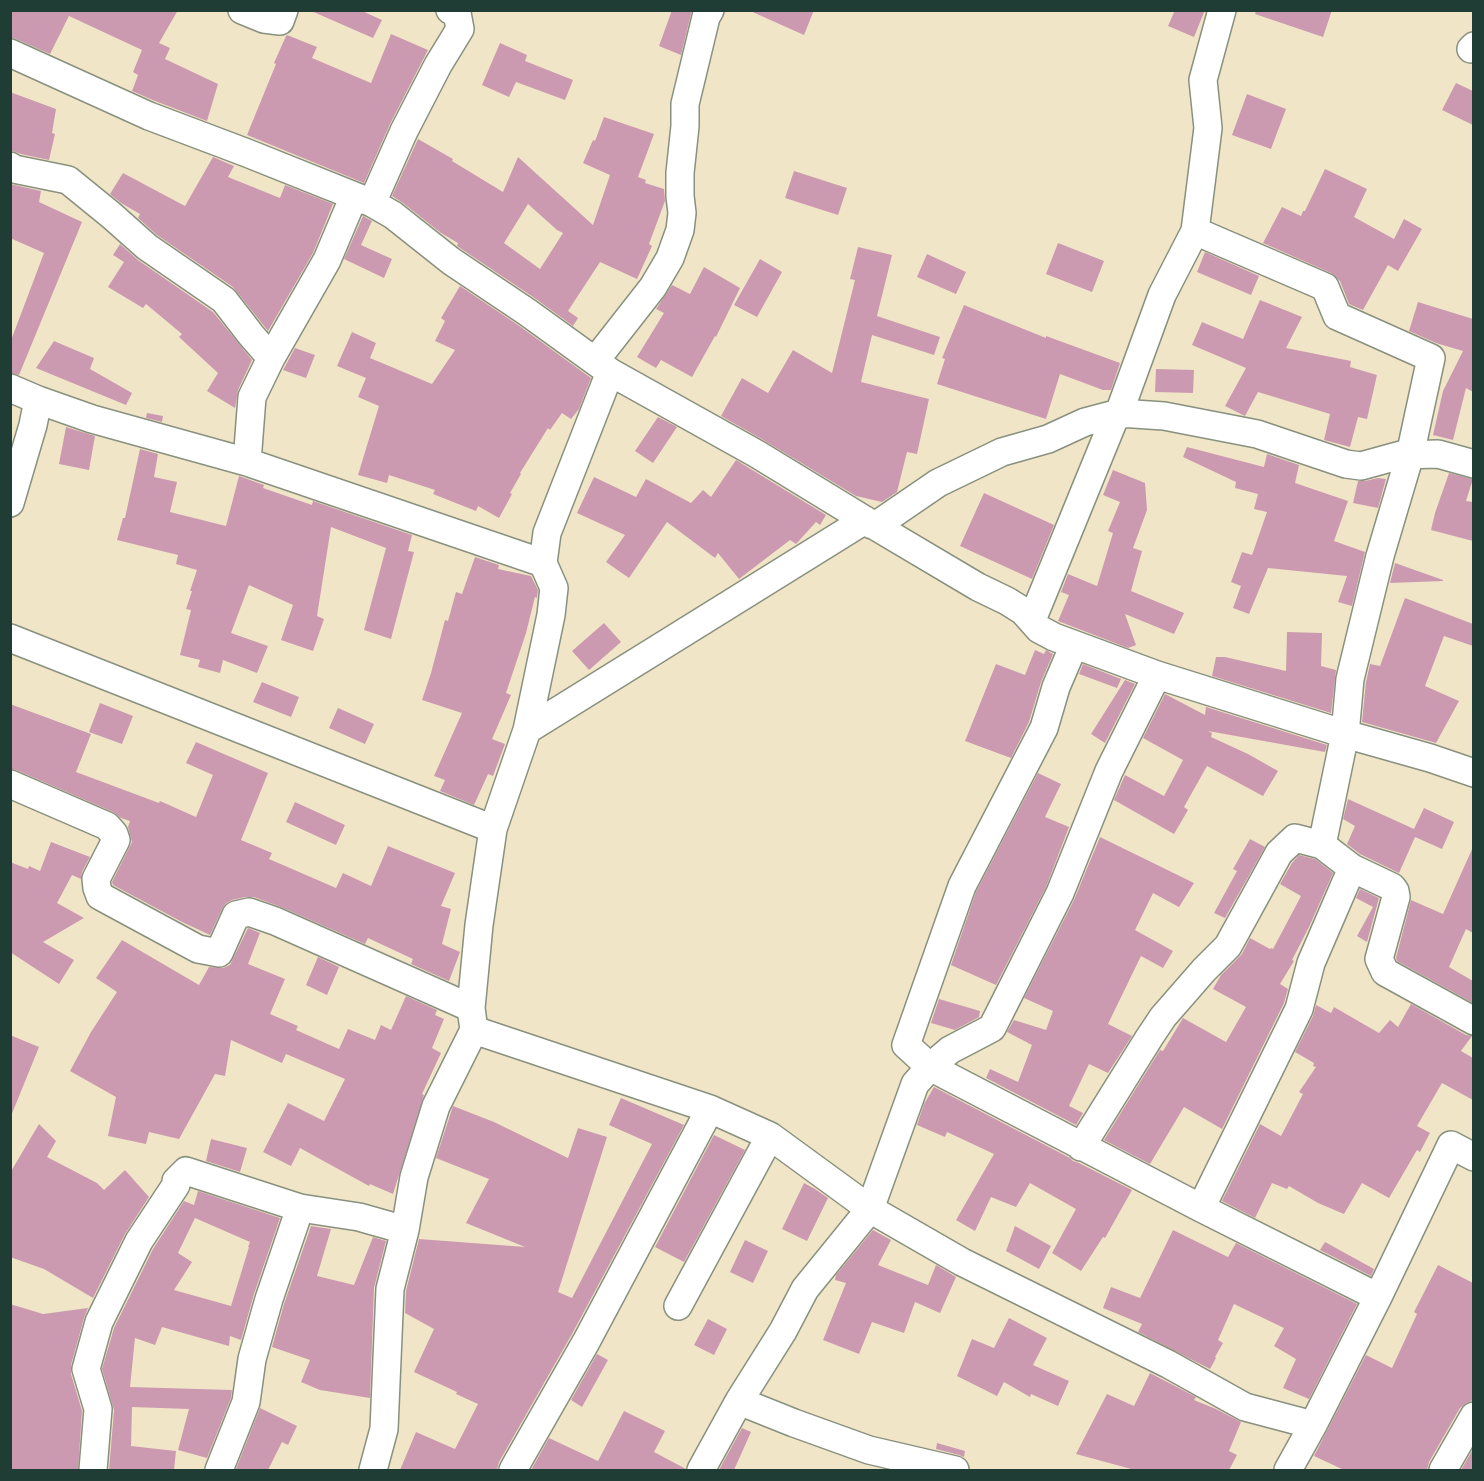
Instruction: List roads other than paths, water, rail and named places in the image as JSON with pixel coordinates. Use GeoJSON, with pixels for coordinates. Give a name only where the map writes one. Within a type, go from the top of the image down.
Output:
{"type":"FeatureCollection","features":[{"type":"Feature","properties":{"kind":"street"},"geometry":{"type":"LineString","coordinates":[[242,10],[264,19],[280,21],[284,10]]}},
{"type":"Feature","properties":{"kind":"street"},"geometry":{"type":"LineString","coordinates":[[247,462],[252,397],[271,358],[404,131],[438,65],[460,29],[457,13],[450,10]]}},
{"type":"Feature","properties":{"kind":"street"},"geometry":{"type":"LineString","coordinates":[[373,1470],[384,1429],[390,1289],[405,1230],[414,1177],[436,1106],[472,1019],[479,925],[493,829],[526,729],[551,615],[554,588],[543,563],[547,532],[602,367],[670,258],[680,230],[682,213],[680,173],[685,104],[706,17],[710,10]]}},
{"type":"Feature","properties":{"kind":"street"},"geometry":{"type":"LineString","coordinates":[[1032,620],[1113,422],[1119,413],[1162,295],[1196,231],[1208,128],[1203,80],[1222,10]]}},
{"type":"Feature","properties":{"kind":"street"},"geometry":{"type":"LineString","coordinates":[[10,53],[149,116],[363,199],[411,228],[451,261],[527,312],[602,367],[757,454],[978,587],[1007,601],[1023,611],[1039,629],[1046,633],[1157,675],[1473,773]]}},
{"type":"Feature","properties":{"kind":"street"},"geometry":{"type":"LineString","coordinates":[[10,166],[14,169],[68,180],[147,247],[224,300],[271,358]]}},
{"type":"Feature","properties":{"kind":"street"},"geometry":{"type":"LineString","coordinates":[[1196,231],[1325,287],[1337,316],[1431,358],[1410,455],[1380,556],[1350,679],[1345,734],[1322,845]]}},
{"type":"Feature","properties":{"kind":"street"},"geometry":{"type":"LineString","coordinates":[[10,388],[92,419],[247,462],[543,563]]}},
{"type":"Feature","properties":{"kind":"street"},"geometry":{"type":"LineString","coordinates":[[10,503],[38,400]]}},
{"type":"Feature","properties":{"kind":"street"},"geometry":{"type":"LineString","coordinates":[[526,729],[868,522],[881,522],[938,483],[1002,452],[1048,440],[1085,422],[1119,413],[1164,417],[1257,434],[1346,464],[1361,466],[1401,455],[1438,454],[1473,464]]}},
{"type":"Feature","properties":{"kind":"street"},"geometry":{"type":"LineString","coordinates":[[10,638],[493,829]]}},
{"type":"Feature","properties":{"kind":"street"},"geometry":{"type":"LineString","coordinates":[[1074,645],[1056,687],[1044,728],[962,886],[906,1045],[930,1067],[1081,1147],[1378,1297]]}},
{"type":"Feature","properties":{"kind":"street"},"geometry":{"type":"LineString","coordinates":[[701,1470],[806,1289],[870,1209],[915,1084],[950,1050],[992,1028],[1060,893],[1109,771],[1157,675]]}},
{"type":"Feature","properties":{"kind":"street"},"geometry":{"type":"LineString","coordinates":[[10,784],[107,826],[116,840],[96,879],[100,896],[198,949],[219,953],[236,915],[249,912],[275,921],[472,1019],[710,1109],[770,1136],[870,1209],[962,1262],[1168,1364],[1245,1407],[1313,1425]]}},
{"type":"Feature","properties":{"kind":"street"},"geometry":{"type":"LineString","coordinates":[[1081,1147],[1163,1017],[1228,946],[1279,853],[1295,838],[1322,845],[1352,868],[1392,887],[1396,897],[1379,958],[1385,972],[1473,1021]]}},
{"type":"Feature","properties":{"kind":"street"},"geometry":{"type":"LineString","coordinates":[[1200,1208],[1299,1009],[1311,963],[1352,868]]}},
{"type":"Feature","properties":{"kind":"street"},"geometry":{"type":"LineString","coordinates":[[513,1470],[586,1342],[710,1109]]}},
{"type":"Feature","properties":{"kind":"street"},"geometry":{"type":"LineString","coordinates":[[678,1306],[770,1136]]}},
{"type":"Feature","properties":{"kind":"street"},"geometry":{"type":"LineString","coordinates":[[1296,1468],[1313,1425],[1451,1145],[1473,1157]]}},
{"type":"Feature","properties":{"kind":"street"},"geometry":{"type":"LineString","coordinates":[[93,1470],[98,1409],[86,1369],[99,1322],[139,1241],[176,1185],[176,1181],[186,1171],[300,1208],[359,1217],[405,1230]]}},
{"type":"Feature","properties":{"kind":"street"},"geometry":{"type":"LineString","coordinates":[[219,1470],[246,1402],[252,1359],[269,1299],[300,1208]]}},
{"type":"Feature","properties":{"kind":"street"},"geometry":{"type":"LineString","coordinates":[[739,1401],[794,1423],[868,1460],[955,1470]]}},
{"type":"Feature","properties":{"kind":"street"},"geometry":{"type":"LineString","coordinates":[[1443,1470],[1473,1416]]}}]}
